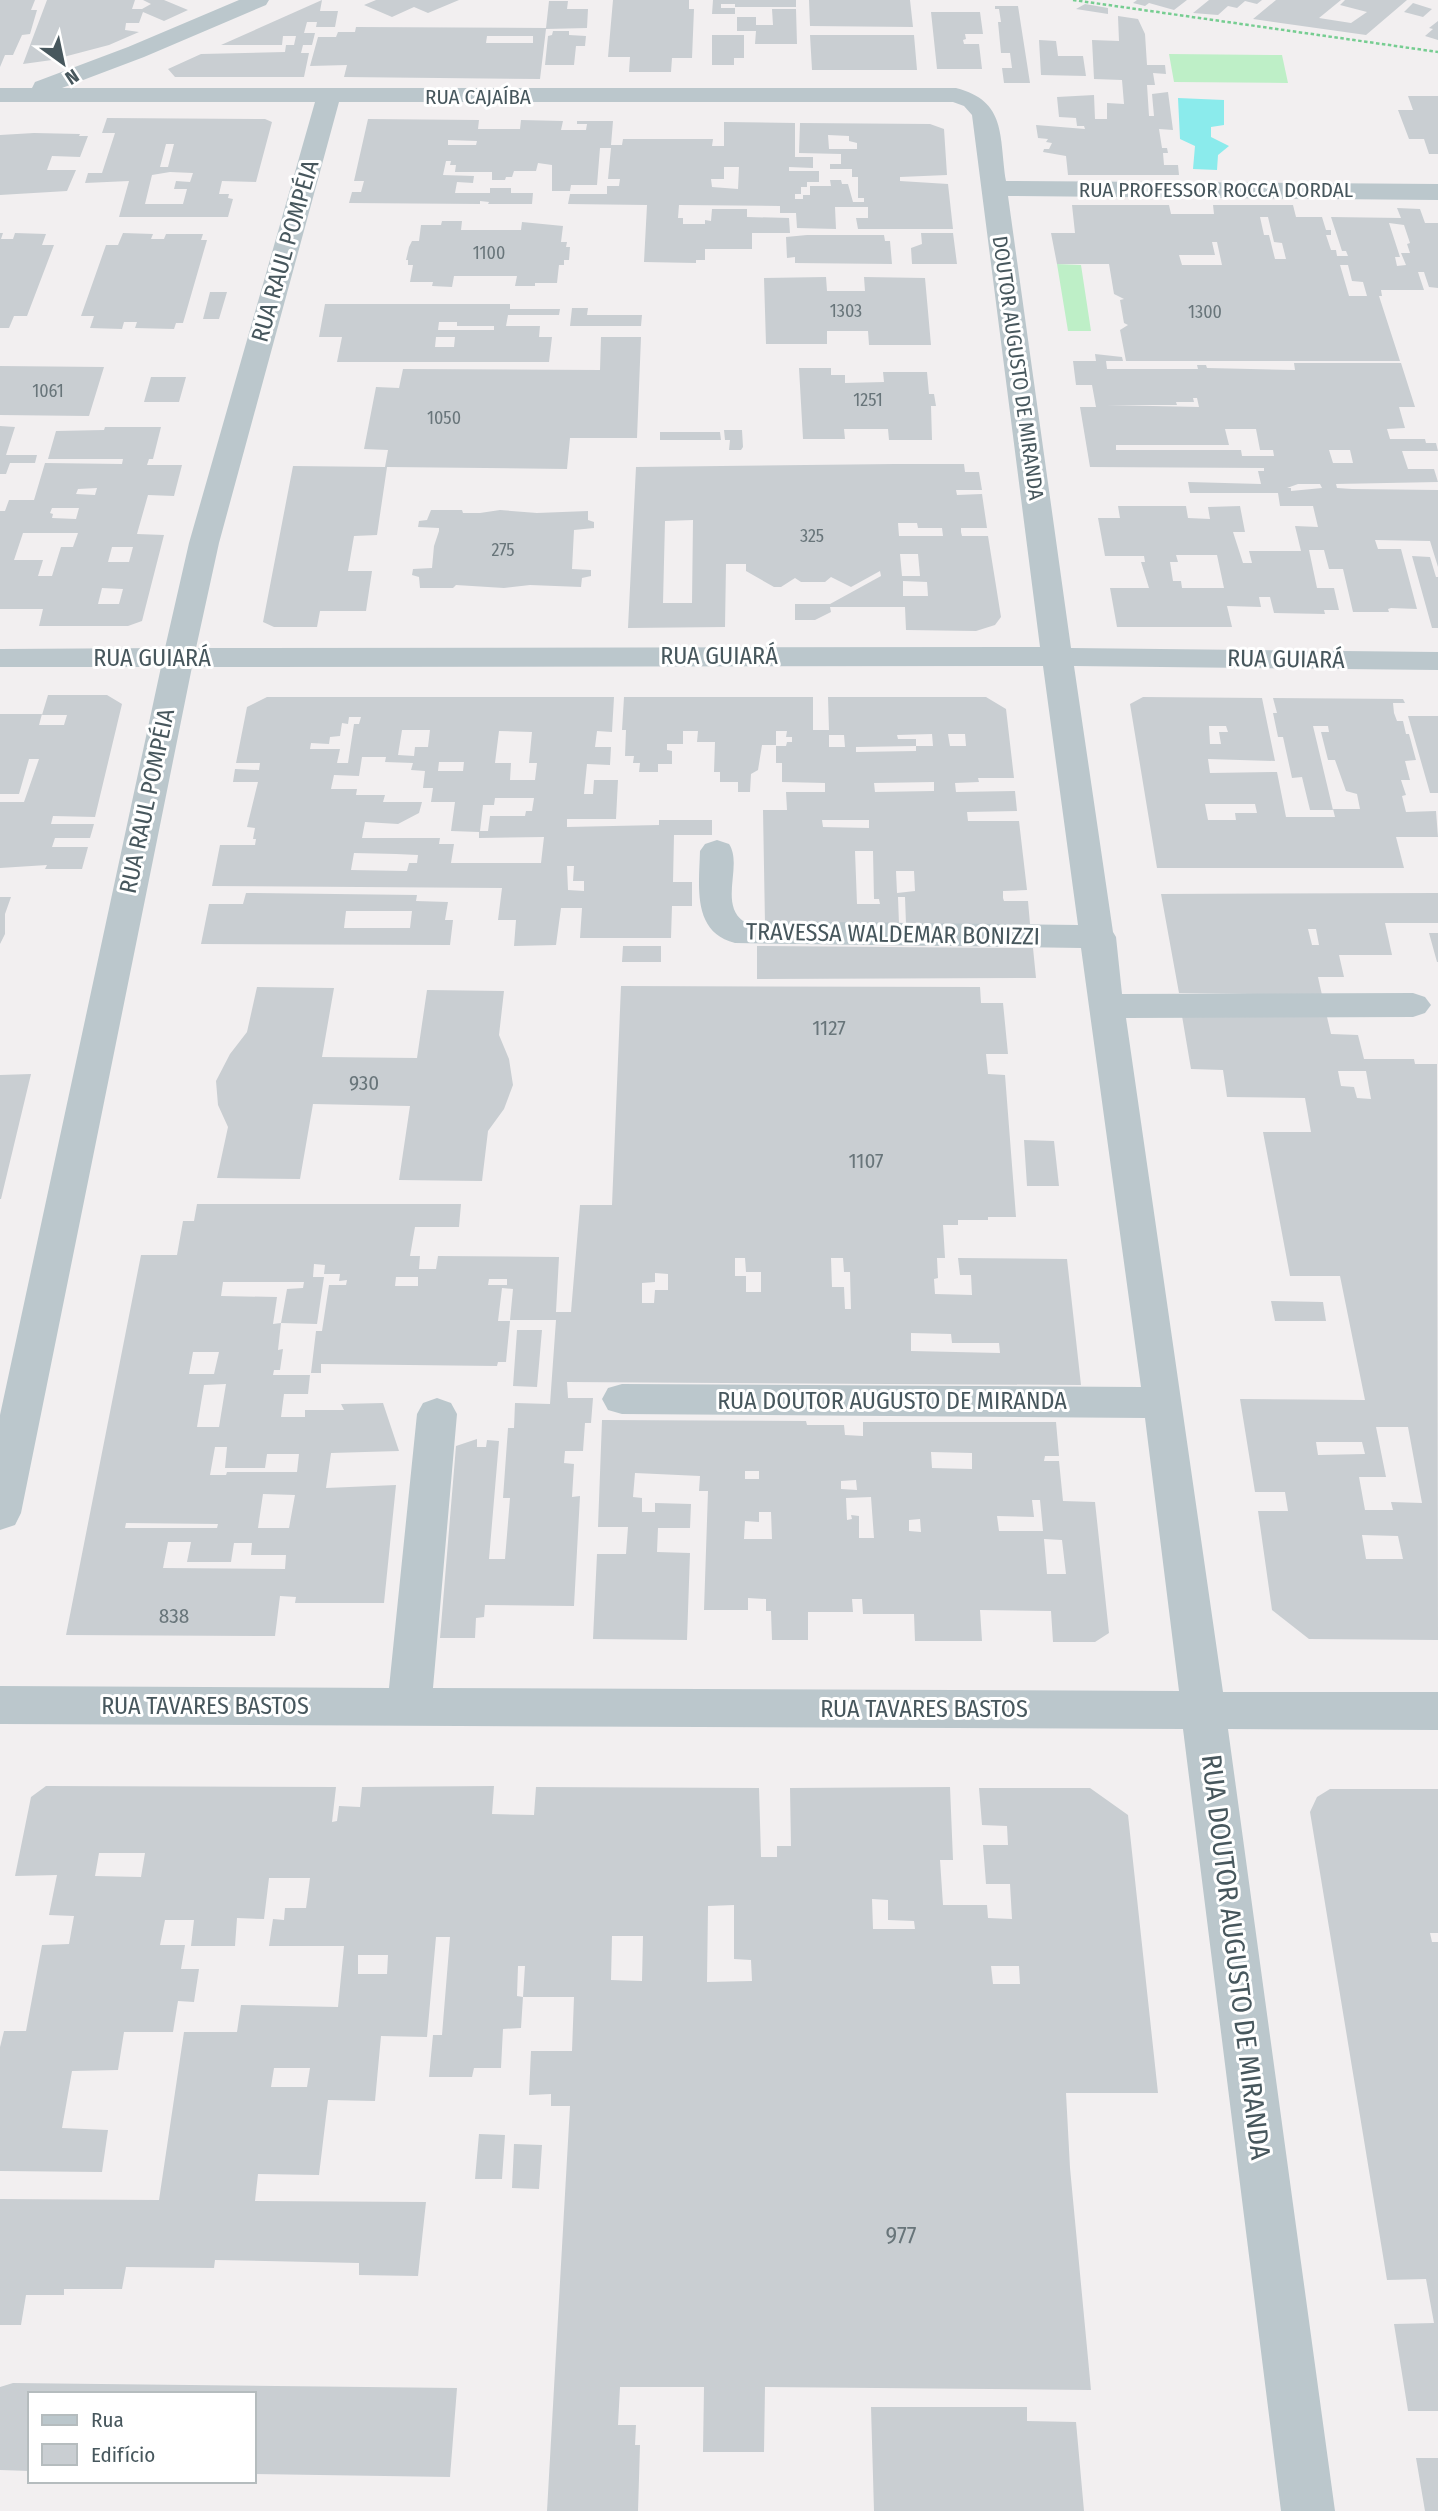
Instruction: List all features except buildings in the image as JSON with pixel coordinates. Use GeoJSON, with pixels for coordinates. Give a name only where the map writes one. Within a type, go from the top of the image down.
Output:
{"type":"FeatureCollection","features":[{"type":"Feature","properties":{"kind":"street"},"geometry":{"type":"LineString","coordinates":[[12,95],[136,52],[258,0]]}},
{"type":"Feature","properties":{"kind":"street","name":"RUA CAJAÍBA"},"geometry":{"type":"LineString","coordinates":[[12,95],[956,95]]}},
{"type":"Feature","properties":{"kind":"street","name":"DOUTOR AUGUSTO DE MIRANDA"},"geometry":{"type":"LineString","coordinates":[[956,95],[972,101],[984,113],[1057,657]]}},
{"type":"Feature","properties":{"kind":"street","name":"RUA RAUL POMPÉIA"},"geometry":{"type":"LineString","coordinates":[[0,1513],[154,766],[204,543],[328,96]]}},
{"type":"Feature","properties":{"kind":"street","name":"RUA PROFESSOR ROCCA DORDAL"},"geometry":{"type":"LineString","coordinates":[[995,188],[1438,192]]}},
{"type":"Feature","properties":{"kind":"street","name":"RUA GUIARÁ"},"geometry":{"type":"LineString","coordinates":[[0,658],[1057,657],[1438,661]]}},
{"type":"Feature","properties":{"kind":"street","name":"RUA DOUTOR AUGUSTO DE MIRANDA"},"geometry":{"type":"LineString","coordinates":[[1057,657],[1099,937],[1163,1403],[1308,2511]]}},
{"type":"Feature","properties":{"kind":"street","name":"TRAVESSA WALDEMAR BONIZZI"},"geometry":{"type":"LineString","coordinates":[[717,851],[717,914],[725,928],[735,932],[1099,937]]}},
{"type":"Feature","properties":{"kind":"street"},"geometry":{"type":"LineString","coordinates":[[1108,1006],[1413,1005]]}},
{"type":"Feature","properties":{"kind":"street","name":"RUA DOUTOR AUGUSTO DE MIRANDA"},"geometry":{"type":"LineString","coordinates":[[622,1399],[1163,1403]]}},
{"type":"Feature","properties":{"kind":"street"},"geometry":{"type":"LineString","coordinates":[[409,1707],[437,1414]]}},
{"type":"Feature","properties":{"kind":"street","name":"RUA TAVARES BASTOS"},"geometry":{"type":"LineString","coordinates":[[0,1705],[1438,1711]]}},
{"type":"Feature","properties":{"kind":"path"},"geometry":{"type":"LineString","coordinates":[[1073,0],[1438,52]]}},
{"type":"Feature","properties":{"kind":"green space"},"geometry":{"type":"Polygon","coordinates":[[[1169,54],[1282,55],[1288,83],[1174,82],[1169,54]]]}},
{"type":"Feature","properties":{"kind":"green space"},"geometry":{"type":"Polygon","coordinates":[[[1057,264],[1081,265],[1091,331],[1068,331],[1057,264]]]}},
{"type":"Feature","properties":{"kind":"water"},"geometry":{"type":"Polygon","coordinates":[[[1178,98],[1224,100],[1224,125],[1211,127],[1211,137],[1229,146],[1218,155],[1217,170],[1193,169],[1195,146],[1180,139],[1178,98]]]}}]}
